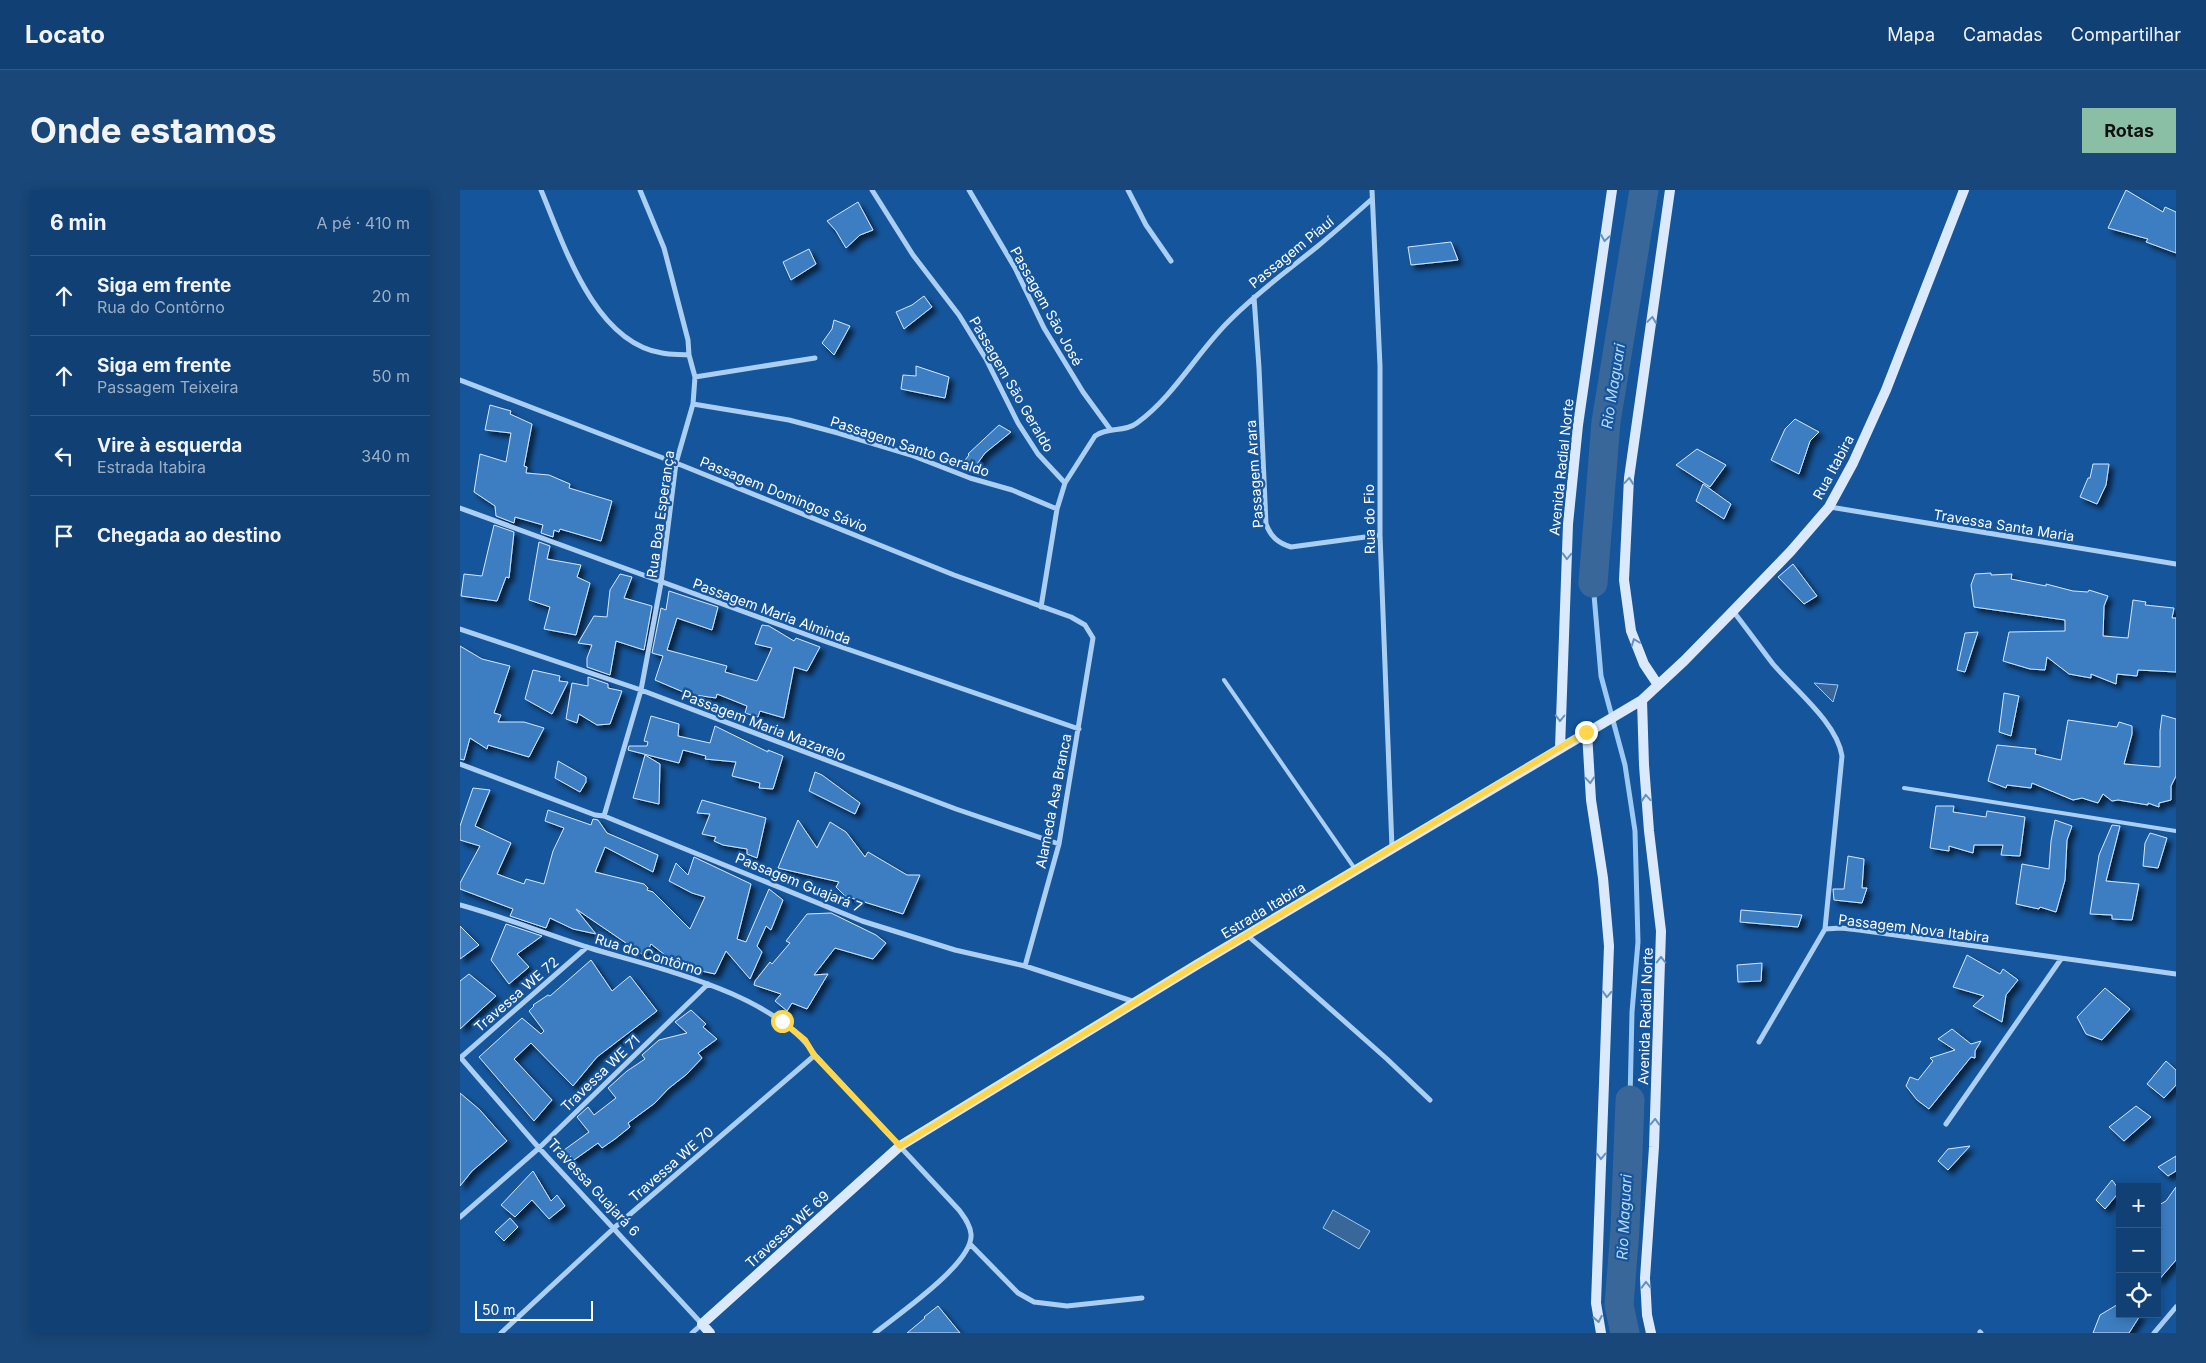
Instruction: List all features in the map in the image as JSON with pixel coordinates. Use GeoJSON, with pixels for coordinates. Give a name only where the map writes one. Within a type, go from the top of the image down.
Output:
{"type":"FeatureCollection","features":[{"type":"Feature","properties":{"kind":"main road","name":"Avenida Radial Norte"},"geometry":{"type":"LineString","coordinates":[[1560,748],[1568,524],[1578,425],[1612,190]]}},
{"type":"Feature","properties":{"kind":"main road"},"geometry":{"type":"LineString","coordinates":[[1658,685],[1644,664],[1630,631],[1624,580],[1629,478],[1670,190]]}},
{"type":"Feature","properties":{"kind":"main road","name":"Rua Itabira"},"geometry":{"type":"LineString","coordinates":[[1642,700],[1791,551],[1829,506],[1853,463],[1886,390],[1964,190]]}},
{"type":"Feature","properties":{"kind":"main road","name":"Avenida Radial Norte"},"geometry":{"type":"LineString","coordinates":[[1642,700],[1648,822],[1661,931],[1654,1147],[1645,1278],[1651,1333]]}},
{"type":"Feature","properties":{"kind":"main road","name":"Estrada Itabira"},"geometry":{"type":"LineString","coordinates":[[900,1146],[1355,870],[1642,700]]}},
{"type":"Feature","properties":{"kind":"main road"},"geometry":{"type":"LineString","coordinates":[[1586,732],[1591,800],[1603,878],[1609,946],[1596,1303],[1601,1333]]}},
{"type":"Feature","properties":{"kind":"main road","name":"Travessa WE 69"},"geometry":{"type":"LineString","coordinates":[[702,1324],[900,1146]]}},
{"type":"Feature","properties":{"kind":"main road","name":"Travessa Guajará 6"},"geometry":{"type":"LineString","coordinates":[[702,1324],[710,1333]]}},
{"type":"Feature","properties":{"kind":"street"},"geometry":{"type":"LineString","coordinates":[[541,190],[577,272],[599,312],[623,336],[640,345],[661,353],[689,354]]}},
{"type":"Feature","properties":{"kind":"street","name":"Rua Boa Esperança"},"geometry":{"type":"LineString","coordinates":[[604,816],[641,690],[661,583],[676,463],[693,404],[695,377],[689,354],[688,340],[664,248],[640,190]]}},
{"type":"Feature","properties":{"kind":"street","name":"Passagem São Geraldo"},"geometry":{"type":"LineString","coordinates":[[872,190],[913,255],[964,322],[986,359],[1018,423],[1038,454],[1065,483]]}},
{"type":"Feature","properties":{"kind":"street","name":"Passagem São José"},"geometry":{"type":"LineString","coordinates":[[969,190],[1015,268],[1044,328],[1083,392],[1110,429]]}},
{"type":"Feature","properties":{"kind":"street"},"geometry":{"type":"LineString","coordinates":[[1128,190],[1146,225],[1171,261]]}},
{"type":"Feature","properties":{"kind":"street","name":"Rua do Fio"},"geometry":{"type":"LineString","coordinates":[[1372,190],[1380,366],[1380,535],[1392,848]]}},
{"type":"Feature","properties":{"kind":"street","name":"Passagem Piauí"},"geometry":{"type":"LineString","coordinates":[[1110,429],[1130,428],[1148,414],[1189,370],[1226,323],[1254,297],[1372,199]]}},
{"type":"Feature","properties":{"kind":"street","name":"Passagem Arara"},"geometry":{"type":"LineString","coordinates":[[1254,297],[1266,524],[1269,534],[1281,544],[1291,547],[1380,535]]}},
{"type":"Feature","properties":{"kind":"street"},"geometry":{"type":"LineString","coordinates":[[695,377],[815,358]]}},
{"type":"Feature","properties":{"kind":"street","name":"Passagem Domingos Sávio"},"geometry":{"type":"LineString","coordinates":[[460,380],[676,463],[945,572],[1079,621],[1090,630],[1093,638]]}},
{"type":"Feature","properties":{"kind":"street","name":"Passagem Santo Geraldo"},"geometry":{"type":"LineString","coordinates":[[693,404],[789,420],[838,433],[911,455],[970,478],[1012,490],[1057,509]]}},
{"type":"Feature","properties":{"kind":"street"},"geometry":{"type":"LineString","coordinates":[[1041,607],[1057,509],[1065,483],[1095,436],[1102,431],[1110,429]]}},
{"type":"Feature","properties":{"kind":"street","name":"Travessa Santa Maria"},"geometry":{"type":"LineString","coordinates":[[1829,506],[2176,564]]}},
{"type":"Feature","properties":{"kind":"street","name":"Passagem Maria Alminda"},"geometry":{"type":"LineString","coordinates":[[460,508],[661,583],[1079,729]]}},
{"type":"Feature","properties":{"kind":"street","name":"Passagem Nova Itabira"},"geometry":{"type":"LineString","coordinates":[[1733,611],[1774,664],[1827,724],[1840,745],[1842,756],[1824,929],[1859,930],[2176,974]]}},
{"type":"Feature","properties":{"kind":"street","name":"Passagem Maria Mazarelo"},"geometry":{"type":"LineString","coordinates":[[460,629],[641,690],[956,809],[1059,844]]}},
{"type":"Feature","properties":{"kind":"street","name":"Alameda Asa Branca"},"geometry":{"type":"LineString","coordinates":[[1025,966],[1059,844],[1093,638]]}},
{"type":"Feature","properties":{"kind":"street","name":"Passagem Guajará 7"},"geometry":{"type":"LineString","coordinates":[[460,764],[595,815],[604,816],[862,921],[955,950],[1025,966],[1136,1003]]}},
{"type":"Feature","properties":{"kind":"street","name":"Rua do Contôrno"},"geometry":{"type":"LineString","coordinates":[[460,905],[492,913],[587,947],[708,984],[782,1021],[805,1040],[814,1055],[959,1210],[969,1225],[970,1244]]}},
{"type":"Feature","properties":{"kind":"street"},"geometry":{"type":"LineString","coordinates":[[1759,1042],[1824,929]]}},
{"type":"Feature","properties":{"kind":"street"},"geometry":{"type":"LineString","coordinates":[[1247,935],[1388,1059],[1430,1100]]}},
{"type":"Feature","properties":{"kind":"street","name":"Travessa WE 72"},"geometry":{"type":"LineString","coordinates":[[460,1057],[587,947]]}},
{"type":"Feature","properties":{"kind":"street"},"geometry":{"type":"LineString","coordinates":[[1946,1124],[2061,959]]}},
{"type":"Feature","properties":{"kind":"street","name":"Travessa WE 71"},"geometry":{"type":"LineString","coordinates":[[460,1217],[539,1148],[708,984]]}},
{"type":"Feature","properties":{"kind":"street","name":"Travessa WE 70"},"geometry":{"type":"LineString","coordinates":[[501,1333],[614,1228],[814,1055]]}},
{"type":"Feature","properties":{"kind":"street","name":"Travessa Guajará 6"},"geometry":{"type":"LineString","coordinates":[[460,1057],[539,1148],[702,1324]]}},
{"type":"Feature","properties":{"kind":"street"},"geometry":{"type":"LineString","coordinates":[[875,1333],[951,1272],[970,1244],[1018,1292],[1034,1302],[1067,1306],[1142,1298]]}},
{"type":"Feature","properties":{"kind":"street"},"geometry":{"type":"LineString","coordinates":[[2154,1333],[2176,1307]]}},
{"type":"Feature","properties":{"kind":"street","name":"Travessa WE 69"},"geometry":{"type":"LineString","coordinates":[[692,1333],[702,1324]]}},
{"type":"Feature","properties":{"kind":"lane"},"geometry":{"type":"LineString","coordinates":[[1224,680],[1355,870]]}},
{"type":"Feature","properties":{"kind":"lane"},"geometry":{"type":"LineString","coordinates":[[1904,788],[2176,831]]}},
{"type":"Feature","properties":{"kind":"water"},"geometry":{"type":"Polygon","coordinates":[[[1814,683],[1838,685],[1833,702],[1814,683]]]}},
{"type":"Feature","properties":{"kind":"water"},"geometry":{"type":"Polygon","coordinates":[[[1333,1210],[1370,1231],[1359,1249],[1323,1228],[1333,1210]]]}},
{"type":"Feature","properties":{"kind":"building"},"geometry":{"type":"Polygon","coordinates":[[[2126,190],[2163,212],[2165,207],[2176,212],[2176,253],[2146,242],[2148,239],[2108,228],[2126,190]]]}},
{"type":"Feature","properties":{"kind":"building"},"geometry":{"type":"Polygon","coordinates":[[[858,202],[873,230],[860,235],[846,248],[836,231],[827,221],[858,202]]]}},
{"type":"Feature","properties":{"kind":"building"},"geometry":{"type":"Polygon","coordinates":[[[1451,242],[1458,260],[1411,265],[1408,247],[1451,242]]]}},
{"type":"Feature","properties":{"kind":"building"},"geometry":{"type":"Polygon","coordinates":[[[809,249],[816,264],[791,280],[783,262],[809,249]]]}},
{"type":"Feature","properties":{"kind":"building"},"geometry":{"type":"Polygon","coordinates":[[[924,296],[932,307],[904,329],[896,312],[912,305],[924,296]]]}},
{"type":"Feature","properties":{"kind":"building"},"geometry":{"type":"Polygon","coordinates":[[[834,320],[850,326],[834,355],[822,343],[832,329],[834,320]]]}},
{"type":"Feature","properties":{"kind":"building"},"geometry":{"type":"Polygon","coordinates":[[[916,366],[949,377],[945,398],[901,389],[903,375],[916,376],[916,366]]]}},
{"type":"Feature","properties":{"kind":"building"},"geometry":{"type":"Polygon","coordinates":[[[490,405],[511,411],[510,414],[532,424],[524,466],[527,467],[526,473],[549,475],[570,484],[569,488],[612,501],[601,541],[560,529],[559,532],[554,530],[553,537],[541,533],[543,525],[515,517],[514,523],[496,516],[495,506],[474,492],[480,454],[506,462],[511,433],[485,430],[490,405]]]}},
{"type":"Feature","properties":{"kind":"building"},"geometry":{"type":"Polygon","coordinates":[[[1795,419],[1819,432],[1810,441],[1799,474],[1771,460],[1785,429],[1795,419]]]}},
{"type":"Feature","properties":{"kind":"building"},"geometry":{"type":"Polygon","coordinates":[[[999,425],[1011,432],[985,453],[972,471],[962,464],[968,454],[999,425]]]}},
{"type":"Feature","properties":{"kind":"building"},"geometry":{"type":"Polygon","coordinates":[[[1697,449],[1726,465],[1710,487],[1676,465],[1697,449]]]}},
{"type":"Feature","properties":{"kind":"building"},"geometry":{"type":"Polygon","coordinates":[[[2093,464],[2109,464],[2106,485],[2097,504],[2080,497],[2088,478],[2090,478],[2093,464]]]}},
{"type":"Feature","properties":{"kind":"building"},"geometry":{"type":"Polygon","coordinates":[[[1703,484],[1731,504],[1724,519],[1696,501],[1703,484]]]}},
{"type":"Feature","properties":{"kind":"building"},"geometry":{"type":"Polygon","coordinates":[[[494,525],[514,532],[509,578],[506,577],[497,601],[461,596],[464,574],[482,576],[494,525]]]}},
{"type":"Feature","properties":{"kind":"building"},"geometry":{"type":"Polygon","coordinates":[[[539,542],[550,546],[547,559],[581,565],[577,577],[590,583],[576,635],[544,629],[550,607],[529,600],[539,542]]]}},
{"type":"Feature","properties":{"kind":"building"},"geometry":{"type":"Polygon","coordinates":[[[1793,564],[1817,596],[1804,604],[1778,577],[1793,564]]]}},
{"type":"Feature","properties":{"kind":"building"},"geometry":{"type":"Polygon","coordinates":[[[1991,573],[1991,575],[2012,574],[2011,579],[2046,586],[2046,584],[2073,591],[2088,592],[2089,590],[2108,596],[2104,606],[2103,636],[2128,638],[2133,600],[2146,602],[2145,605],[2174,608],[2172,618],[2176,618],[2176,672],[2138,670],[2137,676],[2117,674],[2116,684],[2091,674],[2091,678],[2069,674],[2047,657],[2045,670],[2030,669],[2003,661],[2009,632],[2065,631],[2065,620],[1974,607],[1971,585],[1975,574],[1991,573]]]}},
{"type":"Feature","properties":{"kind":"building"},"geometry":{"type":"Polygon","coordinates":[[[620,574],[632,577],[624,598],[652,606],[644,650],[616,641],[610,675],[587,667],[587,658],[592,645],[578,643],[594,616],[607,617],[610,590],[620,574]]]}},
{"type":"Feature","properties":{"kind":"building"},"geometry":{"type":"Polygon","coordinates":[[[669,591],[718,607],[712,630],[677,618],[667,650],[727,666],[725,672],[757,681],[772,648],[755,644],[762,625],[769,626],[794,641],[796,638],[820,647],[807,671],[794,667],[784,718],[760,711],[758,717],[745,713],[747,706],[717,694],[716,698],[688,694],[655,680],[663,656],[652,653],[661,608],[666,610],[669,591]]]}},
{"type":"Feature","properties":{"kind":"building"},"geometry":{"type":"Polygon","coordinates":[[[1978,632],[1965,672],[1957,670],[1965,633],[1978,632]]]}},
{"type":"Feature","properties":{"kind":"building"},"geometry":{"type":"Polygon","coordinates":[[[460,646],[482,659],[510,666],[494,713],[501,715],[498,722],[524,722],[544,728],[529,757],[488,745],[487,749],[470,738],[464,760],[460,759],[460,646]]]}},
{"type":"Feature","properties":{"kind":"building"},"geometry":{"type":"Polygon","coordinates":[[[533,670],[560,676],[559,681],[568,682],[552,714],[525,699],[533,670]]]}},
{"type":"Feature","properties":{"kind":"building"},"geometry":{"type":"Polygon","coordinates":[[[588,677],[608,684],[608,688],[622,691],[610,724],[597,725],[579,714],[577,723],[566,719],[572,683],[588,686],[588,677]]]}},
{"type":"Feature","properties":{"kind":"building"},"geometry":{"type":"Polygon","coordinates":[[[2004,693],[2019,696],[2011,736],[1999,732],[2004,693]]]}},
{"type":"Feature","properties":{"kind":"building"},"geometry":{"type":"Polygon","coordinates":[[[2162,715],[2176,719],[2176,776],[2171,786],[2171,800],[2159,803],[2159,807],[2148,803],[2148,805],[2118,800],[2112,801],[2103,794],[2098,803],[2082,798],[2073,800],[2032,783],[2031,788],[2007,785],[2006,788],[1988,781],[1997,745],[2036,749],[2035,754],[2061,760],[2068,720],[2117,727],[2119,722],[2132,726],[2132,734],[2124,764],[2160,767],[2162,715]]]}},
{"type":"Feature","properties":{"kind":"building"},"geometry":{"type":"Polygon","coordinates":[[[651,716],[679,724],[678,736],[710,743],[715,726],[768,752],[768,750],[783,756],[773,789],[759,788],[760,783],[732,776],[736,762],[705,759],[706,756],[683,750],[679,763],[628,750],[629,746],[647,746],[648,742],[644,741],[651,716]]]}},
{"type":"Feature","properties":{"kind":"building"},"geometry":{"type":"Polygon","coordinates":[[[645,755],[660,764],[659,804],[633,798],[645,755]]]}},
{"type":"Feature","properties":{"kind":"building"},"geometry":{"type":"Polygon","coordinates":[[[558,761],[586,777],[586,782],[580,792],[555,778],[558,761]]]}},
{"type":"Feature","properties":{"kind":"building"},"geometry":{"type":"Polygon","coordinates":[[[815,772],[822,775],[860,803],[855,814],[809,791],[815,772]]]}},
{"type":"Feature","properties":{"kind":"building"},"geometry":{"type":"Polygon","coordinates":[[[473,788],[490,790],[475,826],[511,843],[497,874],[524,884],[526,879],[544,884],[553,851],[564,828],[545,821],[548,810],[591,825],[593,819],[598,820],[607,833],[658,855],[653,872],[605,847],[595,872],[644,884],[648,888],[647,890],[653,892],[690,929],[705,897],[692,893],[669,881],[676,863],[688,875],[694,857],[751,884],[737,939],[746,942],[769,889],[783,900],[771,930],[766,926],[757,946],[762,952],[750,979],[726,951],[715,974],[697,970],[670,959],[651,944],[645,956],[576,909],[596,934],[573,929],[550,918],[546,928],[510,916],[513,909],[460,889],[460,883],[480,846],[460,840],[460,826],[473,788]]]}},
{"type":"Feature","properties":{"kind":"building"},"geometry":{"type":"Polygon","coordinates":[[[702,800],[766,818],[757,858],[747,854],[747,849],[723,845],[714,841],[716,837],[702,834],[710,814],[697,813],[702,800]]]}},
{"type":"Feature","properties":{"kind":"building"},"geometry":{"type":"Polygon","coordinates":[[[1936,806],[1954,806],[1953,812],[1986,817],[1987,811],[2025,817],[2020,856],[2001,855],[2003,845],[1974,845],[1973,853],[1949,846],[1949,851],[1930,848],[1936,806]]]}},
{"type":"Feature","properties":{"kind":"building"},"geometry":{"type":"Polygon","coordinates":[[[798,820],[817,848],[830,822],[846,832],[865,857],[868,852],[907,875],[920,875],[903,914],[845,896],[836,887],[839,882],[778,868],[798,820]]]}},
{"type":"Feature","properties":{"kind":"building"},"geometry":{"type":"Polygon","coordinates":[[[2055,820],[2072,826],[2067,840],[2065,880],[2056,912],[2040,907],[2039,909],[2016,904],[2022,864],[2049,869],[2055,820]]]}},
{"type":"Feature","properties":{"kind":"building"},"geometry":{"type":"Polygon","coordinates":[[[2112,825],[2120,826],[2106,881],[2139,884],[2132,920],[2112,919],[2112,915],[2090,914],[2099,855],[2112,825]]]}},
{"type":"Feature","properties":{"kind":"building"},"geometry":{"type":"Polygon","coordinates":[[[2150,833],[2167,838],[2158,868],[2143,866],[2145,843],[2150,833]]]}},
{"type":"Feature","properties":{"kind":"building"},"geometry":{"type":"Polygon","coordinates":[[[1848,856],[1864,859],[1862,888],[1867,888],[1862,903],[1834,900],[1833,889],[1844,889],[1848,856]]]}},
{"type":"Feature","properties":{"kind":"building"},"geometry":{"type":"Polygon","coordinates":[[[1741,910],[1802,915],[1798,927],[1740,922],[1741,910]]]}},
{"type":"Feature","properties":{"kind":"building"},"geometry":{"type":"Polygon","coordinates":[[[831,913],[876,935],[886,943],[873,959],[835,948],[814,975],[828,974],[807,1009],[792,1003],[787,1011],[775,1001],[781,994],[754,985],[755,981],[770,962],[772,964],[790,943],[786,941],[807,914],[831,913]]]}},
{"type":"Feature","properties":{"kind":"building"},"geometry":{"type":"Polygon","coordinates":[[[506,924],[542,936],[517,954],[529,967],[509,984],[491,960],[506,924]]]}},
{"type":"Feature","properties":{"kind":"building"},"geometry":{"type":"Polygon","coordinates":[[[460,926],[479,945],[460,959],[460,926]]]}},
{"type":"Feature","properties":{"kind":"building"},"geometry":{"type":"Polygon","coordinates":[[[1967,955],[2000,974],[2003,969],[2018,980],[2006,995],[2002,1022],[1973,1006],[1984,996],[1953,987],[1967,955]]]}},
{"type":"Feature","properties":{"kind":"building"},"geometry":{"type":"Polygon","coordinates":[[[591,960],[612,991],[630,976],[657,1011],[597,1057],[573,1086],[531,1043],[514,1059],[552,1100],[534,1121],[479,1057],[522,1018],[541,1034],[544,1031],[529,1011],[533,1005],[548,995],[550,996],[591,960]]]}},
{"type":"Feature","properties":{"kind":"building"},"geometry":{"type":"Polygon","coordinates":[[[1762,963],[1761,981],[1738,982],[1737,965],[1762,963]]]}},
{"type":"Feature","properties":{"kind":"building"},"geometry":{"type":"Polygon","coordinates":[[[469,974],[496,996],[460,1029],[460,981],[469,974]]]}},
{"type":"Feature","properties":{"kind":"building"},"geometry":{"type":"Polygon","coordinates":[[[2105,988],[2130,1009],[2102,1040],[2086,1034],[2077,1017],[2105,988]]]}},
{"type":"Feature","properties":{"kind":"building"},"geometry":{"type":"Polygon","coordinates":[[[691,1010],[706,1024],[703,1027],[717,1039],[698,1053],[702,1058],[687,1074],[668,1089],[655,1103],[628,1123],[630,1127],[602,1148],[598,1143],[574,1160],[564,1150],[589,1132],[577,1117],[588,1107],[594,1115],[616,1098],[608,1088],[627,1071],[645,1059],[642,1055],[659,1040],[687,1033],[675,1022],[691,1010]]]}},
{"type":"Feature","properties":{"kind":"building"},"geometry":{"type":"Polygon","coordinates":[[[1952,1029],[1971,1044],[1981,1041],[1975,1051],[1975,1058],[1971,1057],[1929,1109],[1917,1100],[1906,1086],[1910,1077],[1918,1080],[1933,1061],[1930,1058],[1955,1050],[1938,1039],[1952,1029]]]}},
{"type":"Feature","properties":{"kind":"building"},"geometry":{"type":"Polygon","coordinates":[[[2166,1061],[2176,1070],[2176,1085],[2164,1098],[2147,1084],[2166,1061]]]}},
{"type":"Feature","properties":{"kind":"building"},"geometry":{"type":"Polygon","coordinates":[[[460,1093],[480,1110],[507,1141],[472,1171],[460,1186],[460,1093]]]}},
{"type":"Feature","properties":{"kind":"building"},"geometry":{"type":"Polygon","coordinates":[[[2136,1106],[2151,1117],[2124,1141],[2109,1127],[2136,1106]]]}},
{"type":"Feature","properties":{"kind":"building"},"geometry":{"type":"Polygon","coordinates":[[[1970,1146],[1948,1170],[1938,1161],[1948,1149],[1970,1146]]]}},
{"type":"Feature","properties":{"kind":"building"},"geometry":{"type":"Polygon","coordinates":[[[2176,1156],[2176,1171],[2168,1176],[2158,1167],[2176,1156]]]}},
{"type":"Feature","properties":{"kind":"building"},"geometry":{"type":"Polygon","coordinates":[[[533,1171],[551,1201],[557,1195],[565,1206],[549,1219],[532,1200],[515,1217],[501,1205],[533,1171]]]}},
{"type":"Feature","properties":{"kind":"building"},"geometry":{"type":"Polygon","coordinates":[[[2112,1180],[2116,1186],[2116,1196],[2105,1209],[2096,1200],[2112,1180]]]}},
{"type":"Feature","properties":{"kind":"building"},"geometry":{"type":"Polygon","coordinates":[[[2176,1187],[2176,1260],[2161,1277],[2161,1204],[2166,1201],[2176,1187]]]}},
{"type":"Feature","properties":{"kind":"building"},"geometry":{"type":"Polygon","coordinates":[[[510,1218],[518,1227],[504,1241],[495,1232],[510,1218]]]}},
{"type":"Feature","properties":{"kind":"building"},"geometry":{"type":"Polygon","coordinates":[[[2116,1305],[2116,1318],[2138,1318],[2129,1333],[2093,1333],[2100,1315],[2116,1305]]]}},
{"type":"Feature","properties":{"kind":"building"},"geometry":{"type":"Polygon","coordinates":[[[938,1306],[960,1333],[907,1333],[924,1317],[938,1306]]]}},
{"type":"Feature","properties":{"kind":"waterway","name":"Rio Maguari"},"geometry":{"type":"LineString","coordinates":[[1593,583],[1606,422],[1644,190]]}},
{"type":"Feature","properties":{"kind":"waterway"},"geometry":{"type":"LineString","coordinates":[[1593,583],[1601,676],[1625,765],[1635,831],[1638,942],[1632,1012],[1630,1100]]}},
{"type":"Feature","properties":{"kind":"waterway","name":"Rio Maguari"},"geometry":{"type":"LineString","coordinates":[[1625,1333],[1619,1305],[1625,1229],[1630,1100]]}},
{"type":"Feature","properties":{"kind":"route"},"geometry":{"type":"LineString","coordinates":[[782,1021],[805,1040],[814,1055],[900,1146],[1198,964],[1586,732]]}}]}
